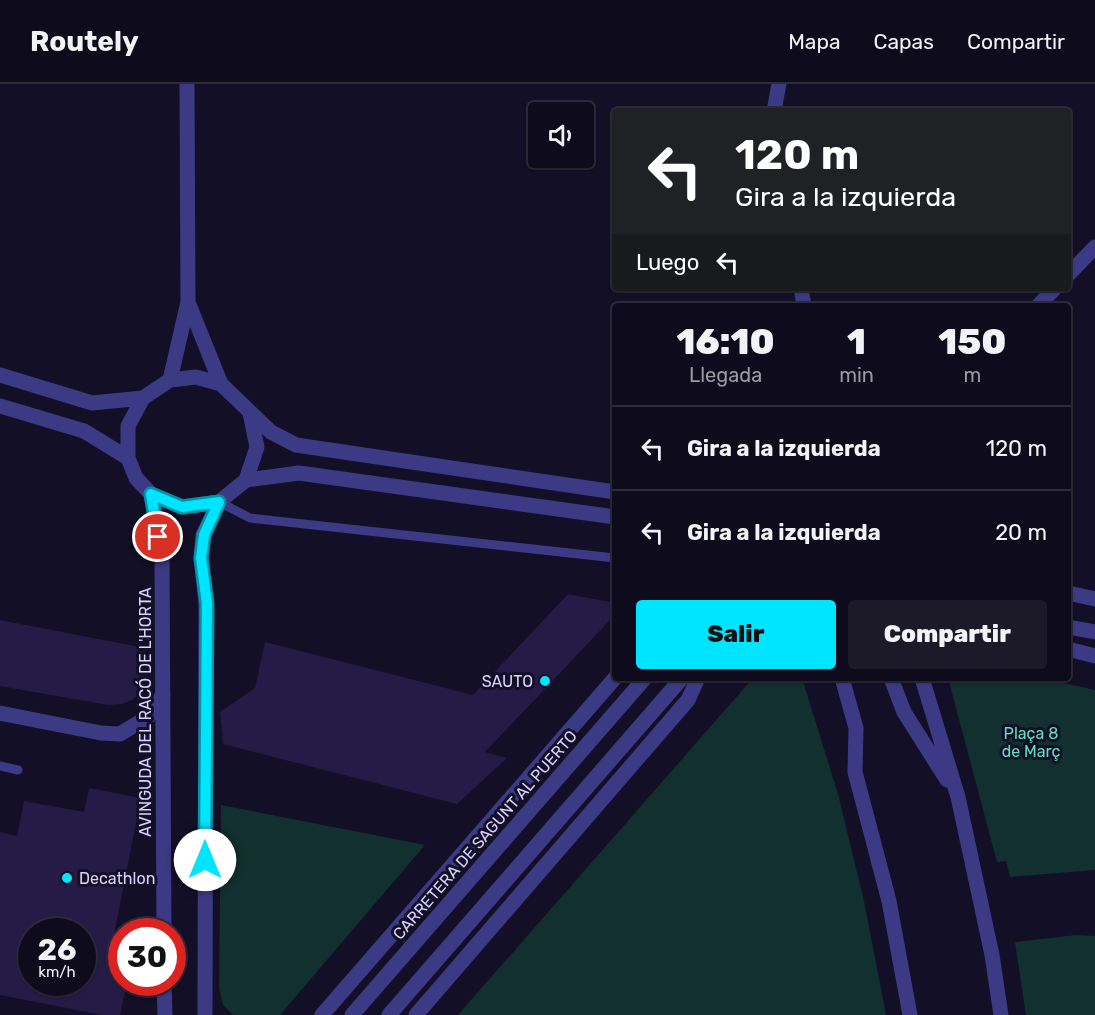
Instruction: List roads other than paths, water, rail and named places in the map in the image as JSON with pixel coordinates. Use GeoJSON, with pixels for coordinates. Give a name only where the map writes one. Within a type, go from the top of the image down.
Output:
{"type":"FeatureCollection","features":[{"type":"Feature","properties":{"kind":"street"},"geometry":{"type":"LineString","coordinates":[[170,380],[188,302],[187,84]]}},
{"type":"Feature","properties":{"kind":"street"},"geometry":{"type":"LineString","coordinates":[[775,108],[779,84]]}},
{"type":"Feature","properties":{"kind":"street"},"geometry":{"type":"LineString","coordinates":[[1071,272],[1095,247]]}},
{"type":"Feature","properties":{"kind":"street"},"geometry":{"type":"LineString","coordinates":[[1041,303],[1052,291]]}},
{"type":"Feature","properties":{"kind":"street"},"geometry":{"type":"LineString","coordinates":[[188,302],[221,384],[271,432],[296,445],[612,492]]}},
{"type":"Feature","properties":{"kind":"street"},"geometry":{"type":"LineString","coordinates":[[0,375],[92,403],[143,398],[170,380],[196,377],[221,384]]}},
{"type":"Feature","properties":{"kind":"street"},"geometry":{"type":"LineString","coordinates":[[143,398],[128,426],[128,458],[136,478],[151,494],[182,507],[219,502]]}},
{"type":"Feature","properties":{"kind":"street"},"geometry":{"type":"LineString","coordinates":[[0,407],[84,431],[128,458]]}},
{"type":"Feature","properties":{"kind":"street"},"geometry":{"type":"LineString","coordinates":[[246,480],[257,447],[250,413]]}},
{"type":"Feature","properties":{"kind":"street"},"geometry":{"type":"LineString","coordinates":[[205,1015],[207,604],[201,558],[204,535],[219,502],[246,480],[299,473],[612,518]]}},
{"type":"Feature","properties":{"kind":"street","name":"AVINGUDA DEL RACÓ DE L'HORTA"},"geometry":{"type":"LineString","coordinates":[[151,494],[162,558],[164,918]]}},
{"type":"Feature","properties":{"kind":"street"},"geometry":{"type":"LineString","coordinates":[[1071,594],[1095,599]]}},
{"type":"Feature","properties":{"kind":"street"},"geometry":{"type":"LineString","coordinates":[[1071,628],[1095,632]]}},
{"type":"Feature","properties":{"kind":"street"},"geometry":{"type":"LineString","coordinates":[[1071,651],[1095,656]]}},
{"type":"Feature","properties":{"kind":"street"},"geometry":{"type":"LineString","coordinates":[[322,1015],[612,681]]}},
{"type":"Feature","properties":{"kind":"street","name":"CARRETERA DE SAGUNT AL PUERTO"},"geometry":{"type":"LineString","coordinates":[[352,1015],[642,681]]}},
{"type":"Feature","properties":{"kind":"street"},"geometry":{"type":"LineString","coordinates":[[389,1015],[679,681]]}},
{"type":"Feature","properties":{"kind":"street"},"geometry":{"type":"LineString","coordinates":[[416,1015],[688,700],[697,681]]}},
{"type":"Feature","properties":{"kind":"street"},"geometry":{"type":"LineString","coordinates":[[843,681],[856,728],[855,772],[889,901],[910,1015]]}},
{"type":"Feature","properties":{"kind":"street"},"geometry":{"type":"LineString","coordinates":[[892,681],[904,712],[958,797]]}},
{"type":"Feature","properties":{"kind":"street"},"geometry":{"type":"LineString","coordinates":[[923,681],[958,797],[992,955],[1000,1015]]}},
{"type":"Feature","properties":{"kind":"street"},"geometry":{"type":"LineString","coordinates":[[0,712],[101,733],[120,734],[148,717],[163,694]]}},
{"type":"Feature","properties":{"kind":"street"},"geometry":{"type":"LineString","coordinates":[[164,996],[165,1015]]}},
{"type":"Feature","properties":{"kind":"lane"},"geometry":{"type":"LineString","coordinates":[[219,502],[250,518],[612,558]]}},
{"type":"Feature","properties":{"kind":"lane"},"geometry":{"type":"LineString","coordinates":[[0,766],[18,770]]}},
{"type":"Feature","properties":{"kind":"place","name":"SAUTO"},"geometry":{"type":"Point","coordinates":[545,681]}},
{"type":"Feature","properties":{"kind":"place","name":"Decathlon"},"geometry":{"type":"Point","coordinates":[67,878]}},
{"type":"Feature","properties":{"kind":"park label","name":"Plaça 8 de Març"},"geometry":{"type":"Point","coordinates":[1031,742]}}]}
